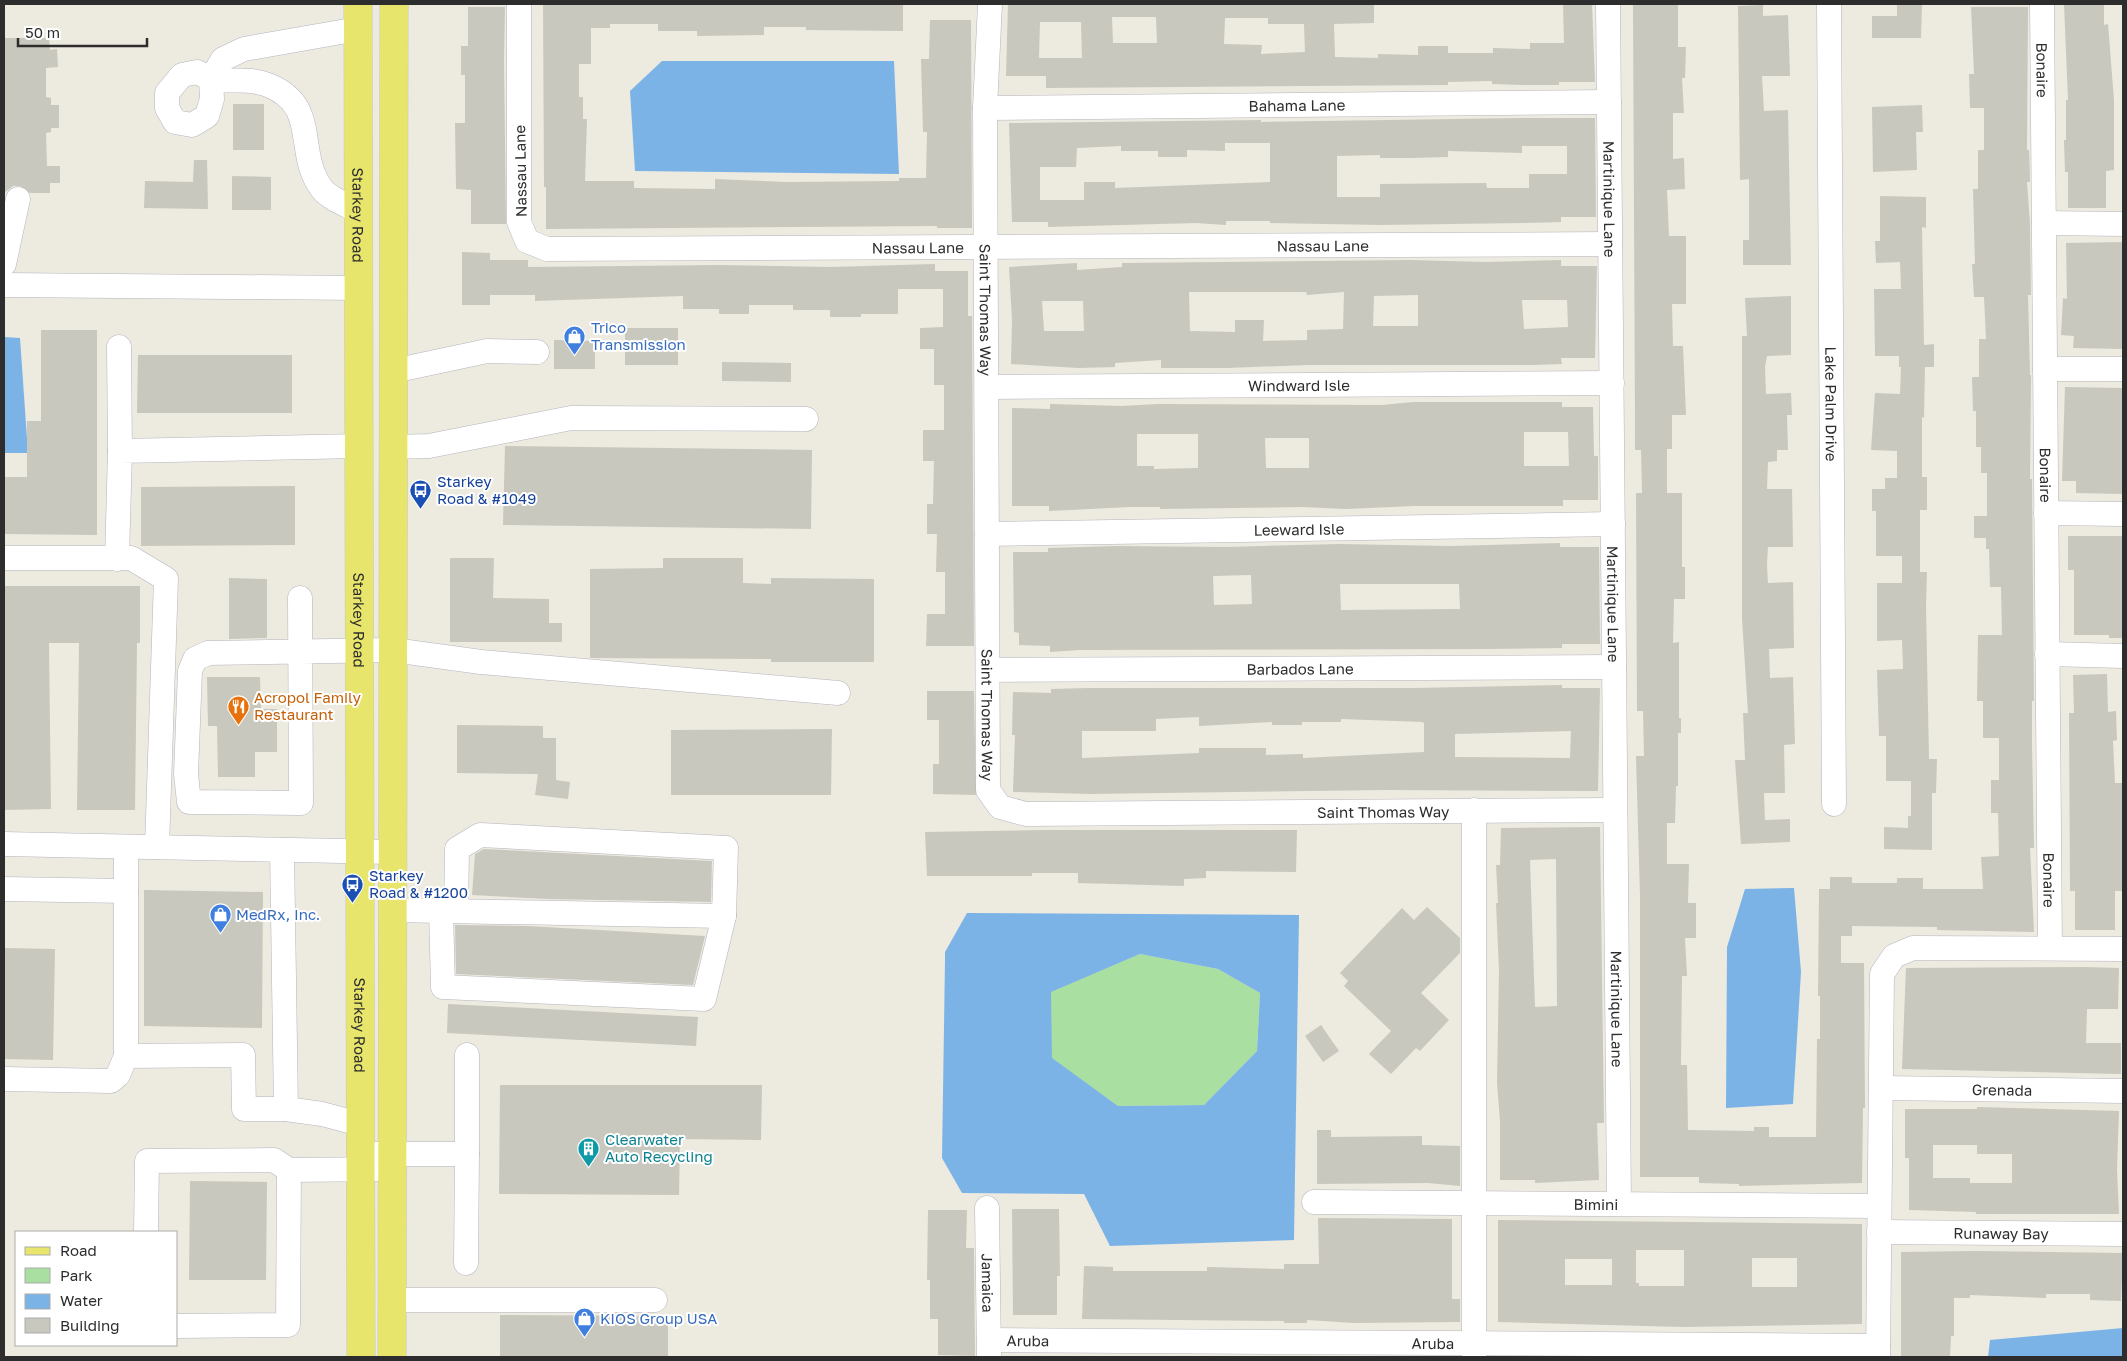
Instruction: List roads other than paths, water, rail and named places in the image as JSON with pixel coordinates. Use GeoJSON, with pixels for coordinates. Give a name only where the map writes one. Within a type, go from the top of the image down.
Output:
{"type":"FeatureCollection","features":[{"type":"Feature","properties":{"kind":"main road"},"geometry":{"type":"LineString","coordinates":[[392,1357],[394,4]]}},
{"type":"Feature","properties":{"kind":"main road","name":"Starkey Road"},"geometry":{"type":"LineString","coordinates":[[358,16],[361,1357]]}},
{"type":"Feature","properties":{"kind":"street","name":"Nassau Lane"},"geometry":{"type":"LineString","coordinates":[[519,4],[519,222],[527,241],[547,249],[1610,244]]}},
{"type":"Feature","properties":{"kind":"street","name":"Saint Thomas Way"},"geometry":{"type":"LineString","coordinates":[[990,4],[985,108],[988,790],[1000,808],[1026,814],[1615,810]]}},
{"type":"Feature","properties":{"kind":"street","name":"Martinique Lane"},"geometry":{"type":"LineString","coordinates":[[1608,4],[1619,1203]]}},
{"type":"Feature","properties":{"kind":"street","name":"Lake Palm Drive"},"geometry":{"type":"LineString","coordinates":[[1829,4],[1834,804]]}},
{"type":"Feature","properties":{"kind":"street","name":"Bonaire"},"geometry":{"type":"LineString","coordinates":[[2042,4],[2050,948]]}},
{"type":"Feature","properties":{"kind":"street"},"geometry":{"type":"LineString","coordinates":[[358,16],[244,49],[224,59],[211,79],[224,82],[239,79],[266,84],[285,94],[295,103],[301,113],[311,166],[322,190],[358,211]]}},
{"type":"Feature","properties":{"kind":"street","name":"Bahama Lane"},"geometry":{"type":"LineString","coordinates":[[985,108],[1609,102]]}},
{"type":"Feature","properties":{"kind":"street"},"geometry":{"type":"LineString","coordinates":[[4,264],[18,200]]}},
{"type":"Feature","properties":{"kind":"street"},"geometry":{"type":"LineString","coordinates":[[2044,223],[2123,224]]}},
{"type":"Feature","properties":{"kind":"street"},"geometry":{"type":"LineString","coordinates":[[4,285],[358,288]]}},
{"type":"Feature","properties":{"kind":"street"},"geometry":{"type":"LineString","coordinates":[[117,559],[120,451],[119,347]]}},
{"type":"Feature","properties":{"kind":"street"},"geometry":{"type":"LineString","coordinates":[[393,371],[487,351],[537,352]]}},
{"type":"Feature","properties":{"kind":"street"},"geometry":{"type":"LineString","coordinates":[[2045,368],[2123,369]]}},
{"type":"Feature","properties":{"kind":"street","name":"Windward Isle"},"geometry":{"type":"LineString","coordinates":[[987,387],[1612,383]]}},
{"type":"Feature","properties":{"kind":"street"},"geometry":{"type":"LineString","coordinates":[[393,447],[429,446],[571,418],[806,419]]}},
{"type":"Feature","properties":{"kind":"street"},"geometry":{"type":"LineString","coordinates":[[120,451],[358,446]]}},
{"type":"Feature","properties":{"kind":"street"},"geometry":{"type":"LineString","coordinates":[[2046,513],[2123,514]]}},
{"type":"Feature","properties":{"kind":"street","name":"Leeward Isle"},"geometry":{"type":"LineString","coordinates":[[987,534],[1613,524]]}},
{"type":"Feature","properties":{"kind":"street"},"geometry":{"type":"LineString","coordinates":[[4,558],[131,558],[166,579],[157,847]]}},
{"type":"Feature","properties":{"kind":"street"},"geometry":{"type":"LineString","coordinates":[[300,598],[300,650],[301,803],[189,802],[186,774],[191,666],[196,659],[208,653],[300,650],[393,650],[481,662],[838,693]]}},
{"type":"Feature","properties":{"kind":"street"},"geometry":{"type":"LineString","coordinates":[[2047,654],[2123,656]]}},
{"type":"Feature","properties":{"kind":"street","name":"Barbados Lane"},"geometry":{"type":"LineString","coordinates":[[988,670],[1614,667]]}},
{"type":"Feature","properties":{"kind":"street"},"geometry":{"type":"LineString","coordinates":[[1474,810],[1474,1350]]}},
{"type":"Feature","properties":{"kind":"street"},"geometry":{"type":"LineString","coordinates":[[480,835],[726,848],[724,916],[704,1000],[443,986],[448,910],[457,849],[480,835]]}},
{"type":"Feature","properties":{"kind":"street"},"geometry":{"type":"LineString","coordinates":[[4,844],[393,852]]}},
{"type":"Feature","properties":{"kind":"street"},"geometry":{"type":"LineString","coordinates":[[4,1079],[111,1081],[118,1075],[126,1056],[126,847]]}},
{"type":"Feature","properties":{"kind":"street"},"geometry":{"type":"LineString","coordinates":[[282,850],[286,1109]]}},
{"type":"Feature","properties":{"kind":"street"},"geometry":{"type":"LineString","coordinates":[[4,889],[126,891]]}},
{"type":"Feature","properties":{"kind":"street"},"geometry":{"type":"LineString","coordinates":[[392,910],[724,916]]}},
{"type":"Feature","properties":{"kind":"street"},"geometry":{"type":"LineString","coordinates":[[1878,1352],[1882,974],[1894,956],[1913,948],[2123,949]]}},
{"type":"Feature","properties":{"kind":"street"},"geometry":{"type":"LineString","coordinates":[[126,1056],[243,1055],[244,1110],[286,1109],[322,1114],[360,1124]]}},
{"type":"Feature","properties":{"kind":"street"},"geometry":{"type":"LineString","coordinates":[[466,1055],[466,1263]]}},
{"type":"Feature","properties":{"kind":"street","name":"Grenada"},"geometry":{"type":"LineString","coordinates":[[1881,1088],[2123,1091]]}},
{"type":"Feature","properties":{"kind":"street"},"geometry":{"type":"LineString","coordinates":[[146,1231],[147,1161],[274,1160],[289,1170],[360,1161],[392,1161],[467,1154]]}},
{"type":"Feature","properties":{"kind":"street"},"geometry":{"type":"LineString","coordinates":[[178,1326],[288,1325],[289,1170]]}},
{"type":"Feature","properties":{"kind":"street","name":"Bimini"},"geometry":{"type":"LineString","coordinates":[[1314,1202],[1879,1206]]}},
{"type":"Feature","properties":{"kind":"street","name":"Jamaica"},"geometry":{"type":"LineString","coordinates":[[987,1208],[989,1348]]}},
{"type":"Feature","properties":{"kind":"street","name":"Runaway Bay"},"geometry":{"type":"LineString","coordinates":[[1879,1232],[2123,1234]]}},
{"type":"Feature","properties":{"kind":"street"},"geometry":{"type":"LineString","coordinates":[[392,1300],[655,1300]]}},
{"type":"Feature","properties":{"kind":"street","name":"Aruba"},"geometry":{"type":"LineString","coordinates":[[989,1348],[1878,1352]]}},
{"type":"Feature","properties":{"kind":"water"},"geometry":{"type":"Polygon","coordinates":[[[662,61],[894,61],[899,174],[635,171],[630,91],[662,61]]]}},
{"type":"Feature","properties":{"kind":"water"},"geometry":{"type":"Polygon","coordinates":[[[4,337],[20,338],[28,453],[4,453],[4,337]]]}},
{"type":"Feature","properties":{"kind":"water"},"geometry":{"type":"Polygon","coordinates":[[[1794,888],[1801,972],[1793,1104],[1726,1108],[1727,947],[1745,889],[1794,888]]]}},
{"type":"Feature","properties":{"kind":"water"},"geometry":{"type":"Polygon","coordinates":[[[967,913],[1299,915],[1294,1240],[1110,1246],[1084,1194],[962,1193],[942,1158],[945,952],[967,913]],[[1140,954],[1051,992],[1052,1058],[1118,1106],[1204,1105],[1257,1051],[1260,993],[1218,969],[1140,954]]]}},
{"type":"Feature","properties":{"kind":"water"},"geometry":{"type":"Polygon","coordinates":[[[2123,1328],[2123,1357],[1988,1357],[1990,1340],[2123,1328]]]}},
{"type":"Feature","properties":{"kind":"place","name":"Trico Transmission"},"geometry":{"type":"Point","coordinates":[575,355]}},
{"type":"Feature","properties":{"kind":"place","name":"Starkey Road & #1049"},"geometry":{"type":"Point","coordinates":[421,509]}},
{"type":"Feature","properties":{"kind":"place","name":"Acropol Family Restaurant"},"geometry":{"type":"Point","coordinates":[238,725]}},
{"type":"Feature","properties":{"kind":"place","name":"Starkey Road & #1200"},"geometry":{"type":"Point","coordinates":[353,903]}},
{"type":"Feature","properties":{"kind":"place","name":"MedRx, Inc."},"geometry":{"type":"Point","coordinates":[220,933]}},
{"type":"Feature","properties":{"kind":"place","name":"Clearwater Auto Recycling"},"geometry":{"type":"Point","coordinates":[589,1167]}},
{"type":"Feature","properties":{"kind":"place","name":"KIOS Group USA"},"geometry":{"type":"Point","coordinates":[584,1337]}}]}
